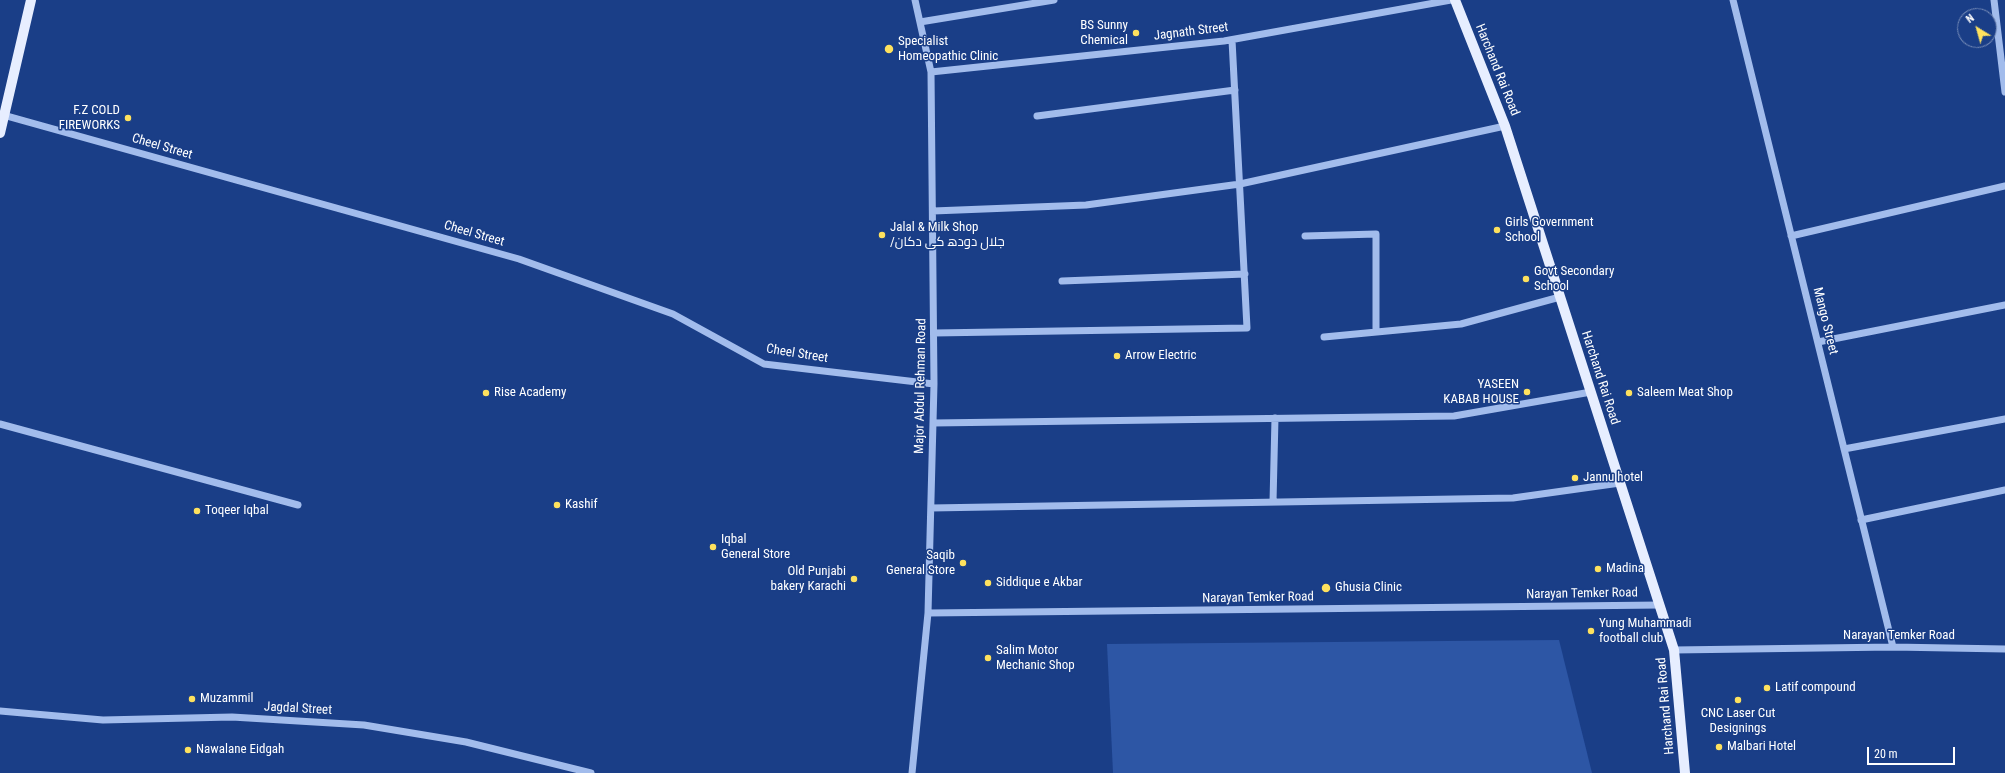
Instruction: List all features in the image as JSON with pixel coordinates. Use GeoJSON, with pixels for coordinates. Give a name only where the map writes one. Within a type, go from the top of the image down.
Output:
{"type":"FeatureCollection","features":[{"type":"Feature","properties":{"kind":"main road"},"geometry":{"type":"LineString","coordinates":[[0,133],[2,115],[31,0]]}},
{"type":"Feature","properties":{"kind":"main road","name":"Harchand Rai Road"},"geometry":{"type":"LineString","coordinates":[[1455,0],[1505,126],[1674,650],[1685,773]]}},
{"type":"Feature","properties":{"kind":"street","name":"Major Abdul Rehman Road"},"geometry":{"type":"LineString","coordinates":[[912,773],[928,613],[934,384],[932,72],[915,0]]}},
{"type":"Feature","properties":{"kind":"street"},"geometry":{"type":"LineString","coordinates":[[920,22],[1054,0]]}},
{"type":"Feature","properties":{"kind":"street","name":"Jagnath Street"},"geometry":{"type":"LineString","coordinates":[[932,72],[1232,40],[1451,0]]}},
{"type":"Feature","properties":{"kind":"street","name":"Mango Street"},"geometry":{"type":"LineString","coordinates":[[1733,0],[1893,647]]}},
{"type":"Feature","properties":{"kind":"street"},"geometry":{"type":"LineString","coordinates":[[1994,0],[2005,92]]}},
{"type":"Feature","properties":{"kind":"street"},"geometry":{"type":"LineString","coordinates":[[934,333],[1247,328],[1232,40]]}},
{"type":"Feature","properties":{"kind":"street"},"geometry":{"type":"LineString","coordinates":[[1038,116],[1235,90]]}},
{"type":"Feature","properties":{"kind":"street","name":"Cheel Street"},"geometry":{"type":"LineString","coordinates":[[2,115],[519,259],[673,314],[764,364],[934,384]]}},
{"type":"Feature","properties":{"kind":"street"},"geometry":{"type":"LineString","coordinates":[[932,211],[1086,205],[1240,184],[1505,126]]}},
{"type":"Feature","properties":{"kind":"street"},"geometry":{"type":"LineString","coordinates":[[1791,236],[2005,186]]}},
{"type":"Feature","properties":{"kind":"street"},"geometry":{"type":"LineString","coordinates":[[1305,236],[1376,234],[1376,332]]}},
{"type":"Feature","properties":{"kind":"street"},"geometry":{"type":"LineString","coordinates":[[1062,281],[1245,274]]}},
{"type":"Feature","properties":{"kind":"street"},"geometry":{"type":"LineString","coordinates":[[1324,337],[1460,324],[1560,297]]}},
{"type":"Feature","properties":{"kind":"street"},"geometry":{"type":"LineString","coordinates":[[1818,342],[2005,305]]}},
{"type":"Feature","properties":{"kind":"street"},"geometry":{"type":"LineString","coordinates":[[933,423],[1454,416],[1591,392]]}},
{"type":"Feature","properties":{"kind":"street"},"geometry":{"type":"LineString","coordinates":[[1273,502],[1275,418]]}},
{"type":"Feature","properties":{"kind":"street"},"geometry":{"type":"LineString","coordinates":[[1844,449],[2005,419]]}},
{"type":"Feature","properties":{"kind":"street"},"geometry":{"type":"LineString","coordinates":[[0,424],[298,505]]}},
{"type":"Feature","properties":{"kind":"street"},"geometry":{"type":"LineString","coordinates":[[931,508],[1513,498],[1620,483]]}},
{"type":"Feature","properties":{"kind":"street"},"geometry":{"type":"LineString","coordinates":[[1861,520],[2005,490]]}},
{"type":"Feature","properties":{"kind":"street","name":"Narayan Temker Road"},"geometry":{"type":"LineString","coordinates":[[928,613],[1660,605]]}},
{"type":"Feature","properties":{"kind":"street","name":"Narayan Temker Road"},"geometry":{"type":"LineString","coordinates":[[1674,650],[1893,647],[2005,649]]}},
{"type":"Feature","properties":{"kind":"street","name":"Jagdal Street"},"geometry":{"type":"LineString","coordinates":[[0,711],[103,720],[232,717],[364,725],[466,742],[591,773]]}},
{"type":"Feature","properties":{"kind":"shaded area"},"geometry":{"type":"Polygon","coordinates":[[[1559,640],[1592,773],[1113,773],[1107,644],[1559,640]]]}},
{"type":"Feature","properties":{"kind":"place","name":"BS Sunny Chemical"},"geometry":{"type":"Point","coordinates":[1136,33]}},
{"type":"Feature","properties":{"kind":"place","name":"Specialist Homeopathic Clinic"},"geometry":{"type":"Point","coordinates":[889,49]}},
{"type":"Feature","properties":{"kind":"place","name":"F.Z COLD FIREWORKS"},"geometry":{"type":"Point","coordinates":[128,118]}},
{"type":"Feature","properties":{"kind":"place","name":"Girls Government School"},"geometry":{"type":"Point","coordinates":[1497,230]}},
{"type":"Feature","properties":{"kind":"place","name":"Jalal & Milk Shop /جلال دودھ کی دکان"},"geometry":{"type":"Point","coordinates":[882,235]}},
{"type":"Feature","properties":{"kind":"place","name":"Govt Secondary School"},"geometry":{"type":"Point","coordinates":[1526,279]}},
{"type":"Feature","properties":{"kind":"place","name":"Arrow Electric"},"geometry":{"type":"Point","coordinates":[1117,356]}},
{"type":"Feature","properties":{"kind":"place","name":"YASEEN KABAB HOUSE"},"geometry":{"type":"Point","coordinates":[1527,392]}},
{"type":"Feature","properties":{"kind":"place","name":"Rise Academy"},"geometry":{"type":"Point","coordinates":[486,393]}},
{"type":"Feature","properties":{"kind":"place","name":"Saleem Meat Shop"},"geometry":{"type":"Point","coordinates":[1629,393]}},
{"type":"Feature","properties":{"kind":"place","name":"Jannu hotel"},"geometry":{"type":"Point","coordinates":[1575,478]}},
{"type":"Feature","properties":{"kind":"place","name":"Kashif"},"geometry":{"type":"Point","coordinates":[557,505]}},
{"type":"Feature","properties":{"kind":"place","name":"Toqeer Iqbal"},"geometry":{"type":"Point","coordinates":[197,511]}},
{"type":"Feature","properties":{"kind":"place","name":"Iqbal General Store"},"geometry":{"type":"Point","coordinates":[713,547]}},
{"type":"Feature","properties":{"kind":"place","name":"Saqib General Store"},"geometry":{"type":"Point","coordinates":[963,563]}},
{"type":"Feature","properties":{"kind":"place","name":"Madina"},"geometry":{"type":"Point","coordinates":[1598,569]}},
{"type":"Feature","properties":{"kind":"place","name":"Old Punjabi bakery Karachi"},"geometry":{"type":"Point","coordinates":[854,579]}},
{"type":"Feature","properties":{"kind":"place","name":"Siddique e Akbar"},"geometry":{"type":"Point","coordinates":[988,583]}},
{"type":"Feature","properties":{"kind":"place","name":"Ghusia Clinic"},"geometry":{"type":"Point","coordinates":[1326,588]}},
{"type":"Feature","properties":{"kind":"place","name":"Yung Muhammadi football club"},"geometry":{"type":"Point","coordinates":[1591,631]}},
{"type":"Feature","properties":{"kind":"place","name":"Salim Motor Mechanic Shop"},"geometry":{"type":"Point","coordinates":[988,658]}},
{"type":"Feature","properties":{"kind":"place","name":"Latif compound"},"geometry":{"type":"Point","coordinates":[1767,688]}},
{"type":"Feature","properties":{"kind":"place","name":"Muzammil"},"geometry":{"type":"Point","coordinates":[192,699]}},
{"type":"Feature","properties":{"kind":"place","name":"CNC Laser Cut Designings"},"geometry":{"type":"Point","coordinates":[1738,700]}},
{"type":"Feature","properties":{"kind":"place","name":"Malbari Hotel"},"geometry":{"type":"Point","coordinates":[1719,747]}},
{"type":"Feature","properties":{"kind":"place","name":"Nawalane Eidgah"},"geometry":{"type":"Point","coordinates":[188,750]}}]}
